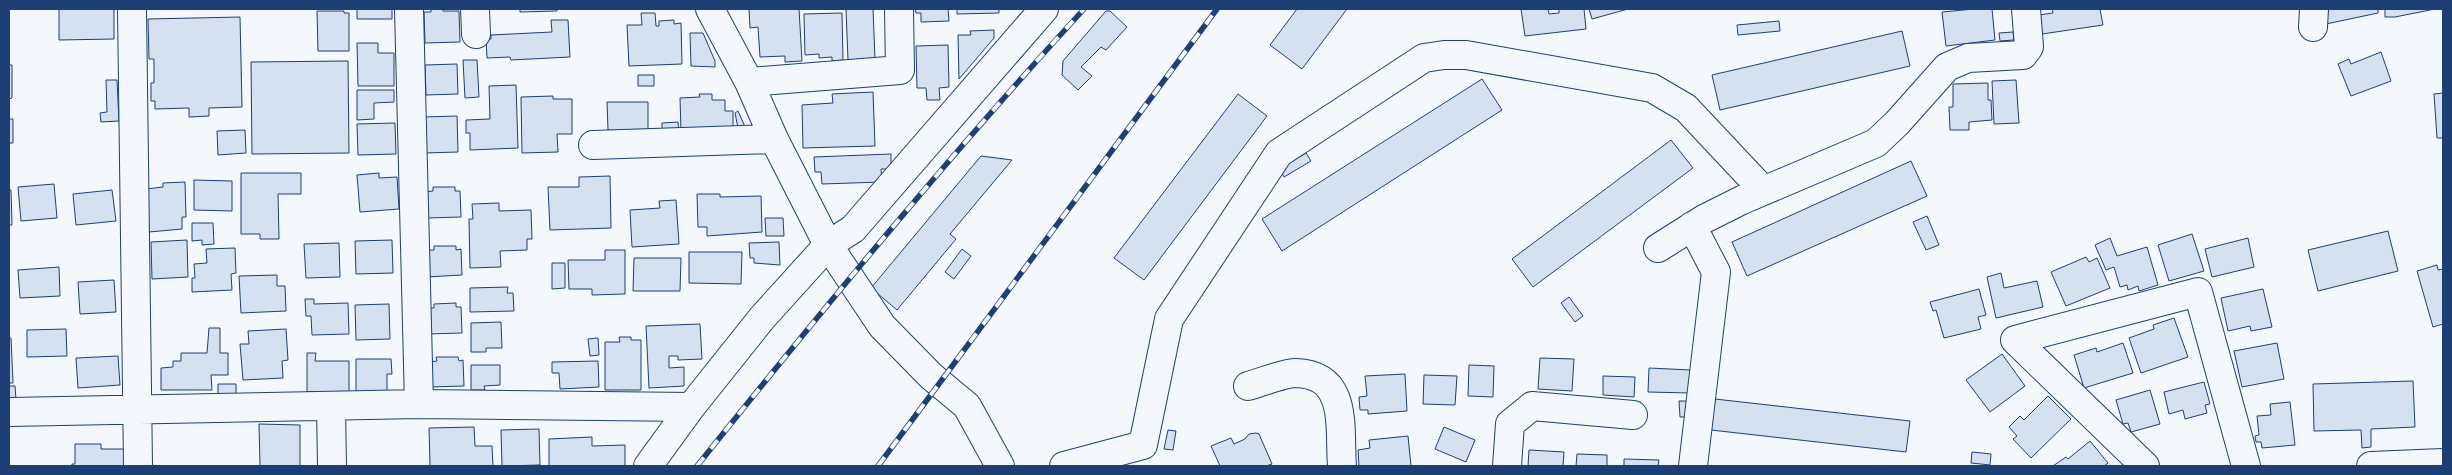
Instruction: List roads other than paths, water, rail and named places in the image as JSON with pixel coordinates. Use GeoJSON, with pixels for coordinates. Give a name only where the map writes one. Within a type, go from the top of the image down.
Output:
{"type":"FeatureCollection","features":[{"type":"Feature","properties":{"kind":"street"},"geometry":{"type":"LineString","coordinates":[[132,9],[138,466]]}},
{"type":"Feature","properties":{"kind":"street"},"geometry":{"type":"LineString","coordinates":[[409,9],[419,404]]}},
{"type":"Feature","properties":{"kind":"street"},"geometry":{"type":"LineString","coordinates":[[710,9],[749,82],[774,139],[828,245],[882,326],[931,376],[967,406],[1000,466]]}},
{"type":"Feature","properties":{"kind":"street"},"geometry":{"type":"LineString","coordinates":[[749,82],[900,70],[899,9]]}},
{"type":"Feature","properties":{"kind":"street"},"geometry":{"type":"LineString","coordinates":[[648,466],[691,406],[762,318],[828,245],[853,229],[1044,9]]}},
{"type":"Feature","properties":{"kind":"street"},"geometry":{"type":"LineString","coordinates":[[1658,248],[1692,226],[1763,190],[1876,143],[1897,123],[1947,67],[1968,58],[2023,55],[2028,47],[2026,9]]}},
{"type":"Feature","properties":{"kind":"street"},"geometry":{"type":"LineString","coordinates":[[1064,466],[1143,445],[1169,319],[1279,153],[1424,58],[1444,55],[1466,55],[1652,88],[1686,108],[1763,190]]}},
{"type":"Feature","properties":{"kind":"street"},"geometry":{"type":"LineString","coordinates":[[594,145],[774,139]]}},
{"type":"Feature","properties":{"kind":"street"},"geometry":{"type":"LineString","coordinates":[[1692,226],[1716,272],[1693,466]]}},
{"type":"Feature","properties":{"kind":"street"},"geometry":{"type":"LineString","coordinates":[[2145,466],[2015,340],[2198,292],[2246,466]]}},
{"type":"Feature","properties":{"kind":"street"},"geometry":{"type":"LineString","coordinates":[[1248,386],[1294,373],[1318,378],[1330,386],[1336,396],[1342,466]]}},
{"type":"Feature","properties":{"kind":"street"},"geometry":{"type":"LineString","coordinates":[[9,412],[419,404],[691,406]]}},
{"type":"Feature","properties":{"kind":"street"},"geometry":{"type":"LineString","coordinates":[[331,406],[332,466]]}},
{"type":"Feature","properties":{"kind":"street"},"geometry":{"type":"LineString","coordinates":[[1507,466],[1510,424],[1532,406],[1633,415]]}},
{"type":"Feature","properties":{"kind":"street"},"geometry":{"type":"LineString","coordinates":[[2371,466],[2443,463]]}},
{"type":"Feature","properties":{"kind":"railway"},"geometry":{"type":"LineString","coordinates":[[697,466],[887,234],[984,120],[1084,9]]}},
{"type":"Feature","properties":{"kind":"railway"},"geometry":{"type":"LineString","coordinates":[[878,466],[1217,9]]}}]}
